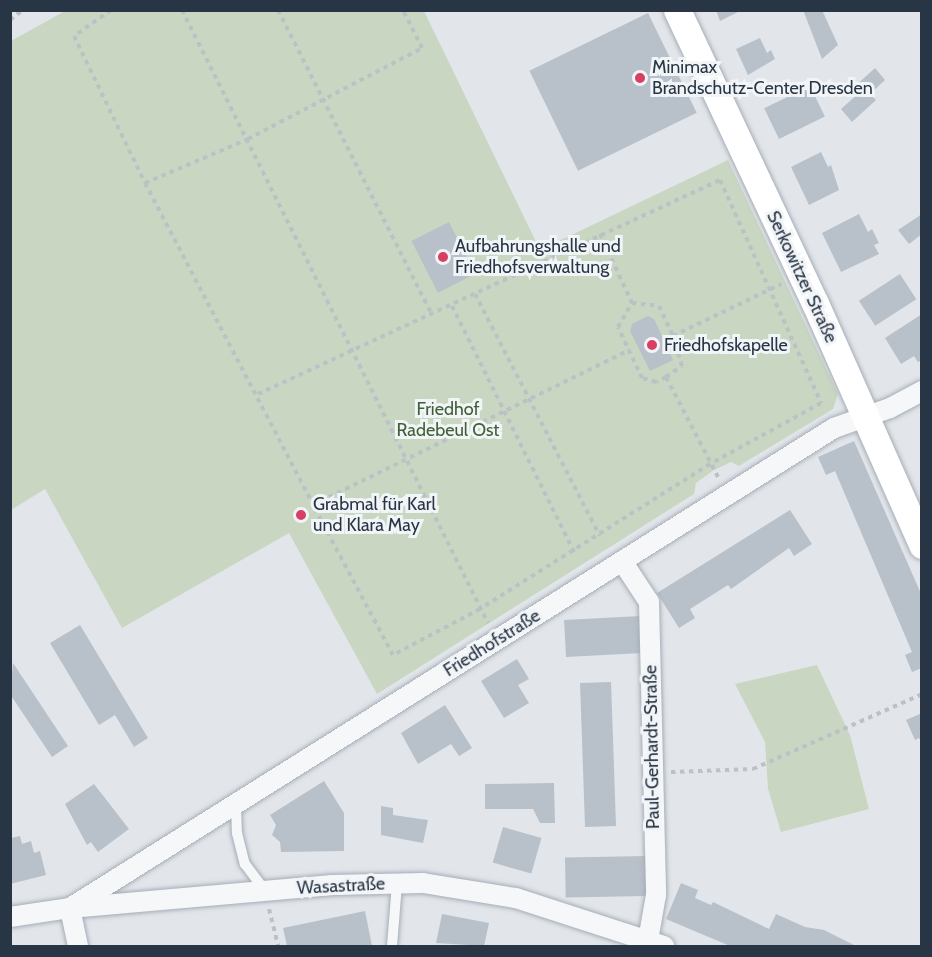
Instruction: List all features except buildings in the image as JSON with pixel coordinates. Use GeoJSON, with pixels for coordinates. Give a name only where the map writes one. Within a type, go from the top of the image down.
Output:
{"type":"FeatureCollection","features":[{"type":"Feature","properties":{"kind":"street","name":"Serkowitzer Straße"},"geometry":{"type":"LineString","coordinates":[[677,10],[801,274],[921,545]]}},
{"type":"Feature","properties":{"kind":"street","name":"Friedhofstraße"},"geometry":{"type":"LineString","coordinates":[[70,908],[236,806],[834,428],[865,418],[921,391]]}},
{"type":"Feature","properties":{"kind":"street","name":"Paul-Gerhardt-Straße"},"geometry":{"type":"LineString","coordinates":[[622,561],[649,602],[656,895],[652,945]]}},
{"type":"Feature","properties":{"kind":"street","name":"Wasastraße"},"geometry":{"type":"LineString","coordinates":[[10,917],[70,908],[265,891],[423,883],[516,898],[652,945]]}},
{"type":"Feature","properties":{"kind":"street"},"geometry":{"type":"LineString","coordinates":[[70,908],[78,946]]}},
{"type":"Feature","properties":{"kind":"lane"},"geometry":{"type":"LineString","coordinates":[[236,806],[237,833],[244,864],[265,891]]}},
{"type":"Feature","properties":{"kind":"lane"},"geometry":{"type":"LineString","coordinates":[[392,946],[397,884]]}},
{"type":"Feature","properties":{"kind":"path"},"geometry":{"type":"LineString","coordinates":[[10,20],[23,10]]}},
{"type":"Feature","properties":{"kind":"path"},"geometry":{"type":"LineString","coordinates":[[111,10],[74,36],[145,183],[258,393],[313,505],[393,655],[480,609],[600,537],[710,464],[821,403],[720,180],[600,234],[452,306],[258,393]]}},
{"type":"Feature","properties":{"kind":"path"},"geometry":{"type":"LineString","coordinates":[[182,10],[408,458],[480,609],[498,639]]}},
{"type":"Feature","properties":{"kind":"path"},"geometry":{"type":"LineString","coordinates":[[278,10],[432,315]]}},
{"type":"Feature","properties":{"kind":"path"},"geometry":{"type":"LineString","coordinates":[[145,183],[248,139],[322,98],[422,48],[403,10]]}},
{"type":"Feature","properties":{"kind":"path"},"geometry":{"type":"LineString","coordinates":[[600,234],[632,303]]}},
{"type":"Feature","properties":{"kind":"path"},"geometry":{"type":"LineString","coordinates":[[673,336],[801,274]]}},
{"type":"Feature","properties":{"kind":"path"},"geometry":{"type":"LineString","coordinates":[[475,294],[600,537]]}},
{"type":"Feature","properties":{"kind":"path"},"geometry":{"type":"LineString","coordinates":[[632,303],[658,306],[673,336],[682,366],[656,382],[642,378],[618,327],[632,303]]}},
{"type":"Feature","properties":{"kind":"path"},"geometry":{"type":"LineString","coordinates":[[452,306],[574,552]]}},
{"type":"Feature","properties":{"kind":"path"},"geometry":{"type":"LineString","coordinates":[[313,505],[505,413],[629,350]]}},
{"type":"Feature","properties":{"kind":"path"},"geometry":{"type":"LineString","coordinates":[[666,377],[710,464],[728,493]]}},
{"type":"Feature","properties":{"kind":"path"},"geometry":{"type":"LineString","coordinates":[[653,773],[753,769],[921,694]]}},
{"type":"Feature","properties":{"kind":"path"},"geometry":{"type":"LineString","coordinates":[[265,891],[278,946]]}},
{"type":"Feature","properties":{"kind":"green space","name":"Friedhof Radebeul Ost"},"geometry":{"type":"Polygon","coordinates":[[[65,11],[424,11],[540,250],[728,160],[838,394],[833,409],[739,466],[731,462],[714,470],[696,483],[694,494],[377,694],[289,533],[122,628],[45,489],[11,510],[11,41],[65,11]]]}},
{"type":"Feature","properties":{"kind":"green space"},"geometry":{"type":"Polygon","coordinates":[[[817,665],[850,735],[869,809],[781,832],[768,789],[765,742],[735,684],[817,665]]]}},
{"type":"Feature","properties":{"kind":"place","name":"Minimax Brandschutz-Center Dresden"},"geometry":{"type":"Point","coordinates":[640,78]}},
{"type":"Feature","properties":{"kind":"place","name":"Aufbahrungshalle und Friedhofsverwaltung"},"geometry":{"type":"Point","coordinates":[443,257]}},
{"type":"Feature","properties":{"kind":"place","name":"Friedhofskapelle"},"geometry":{"type":"Point","coordinates":[652,345]}},
{"type":"Feature","properties":{"kind":"place","name":"Grabmal für Karl und Klara May"},"geometry":{"type":"Point","coordinates":[301,515]}}]}
